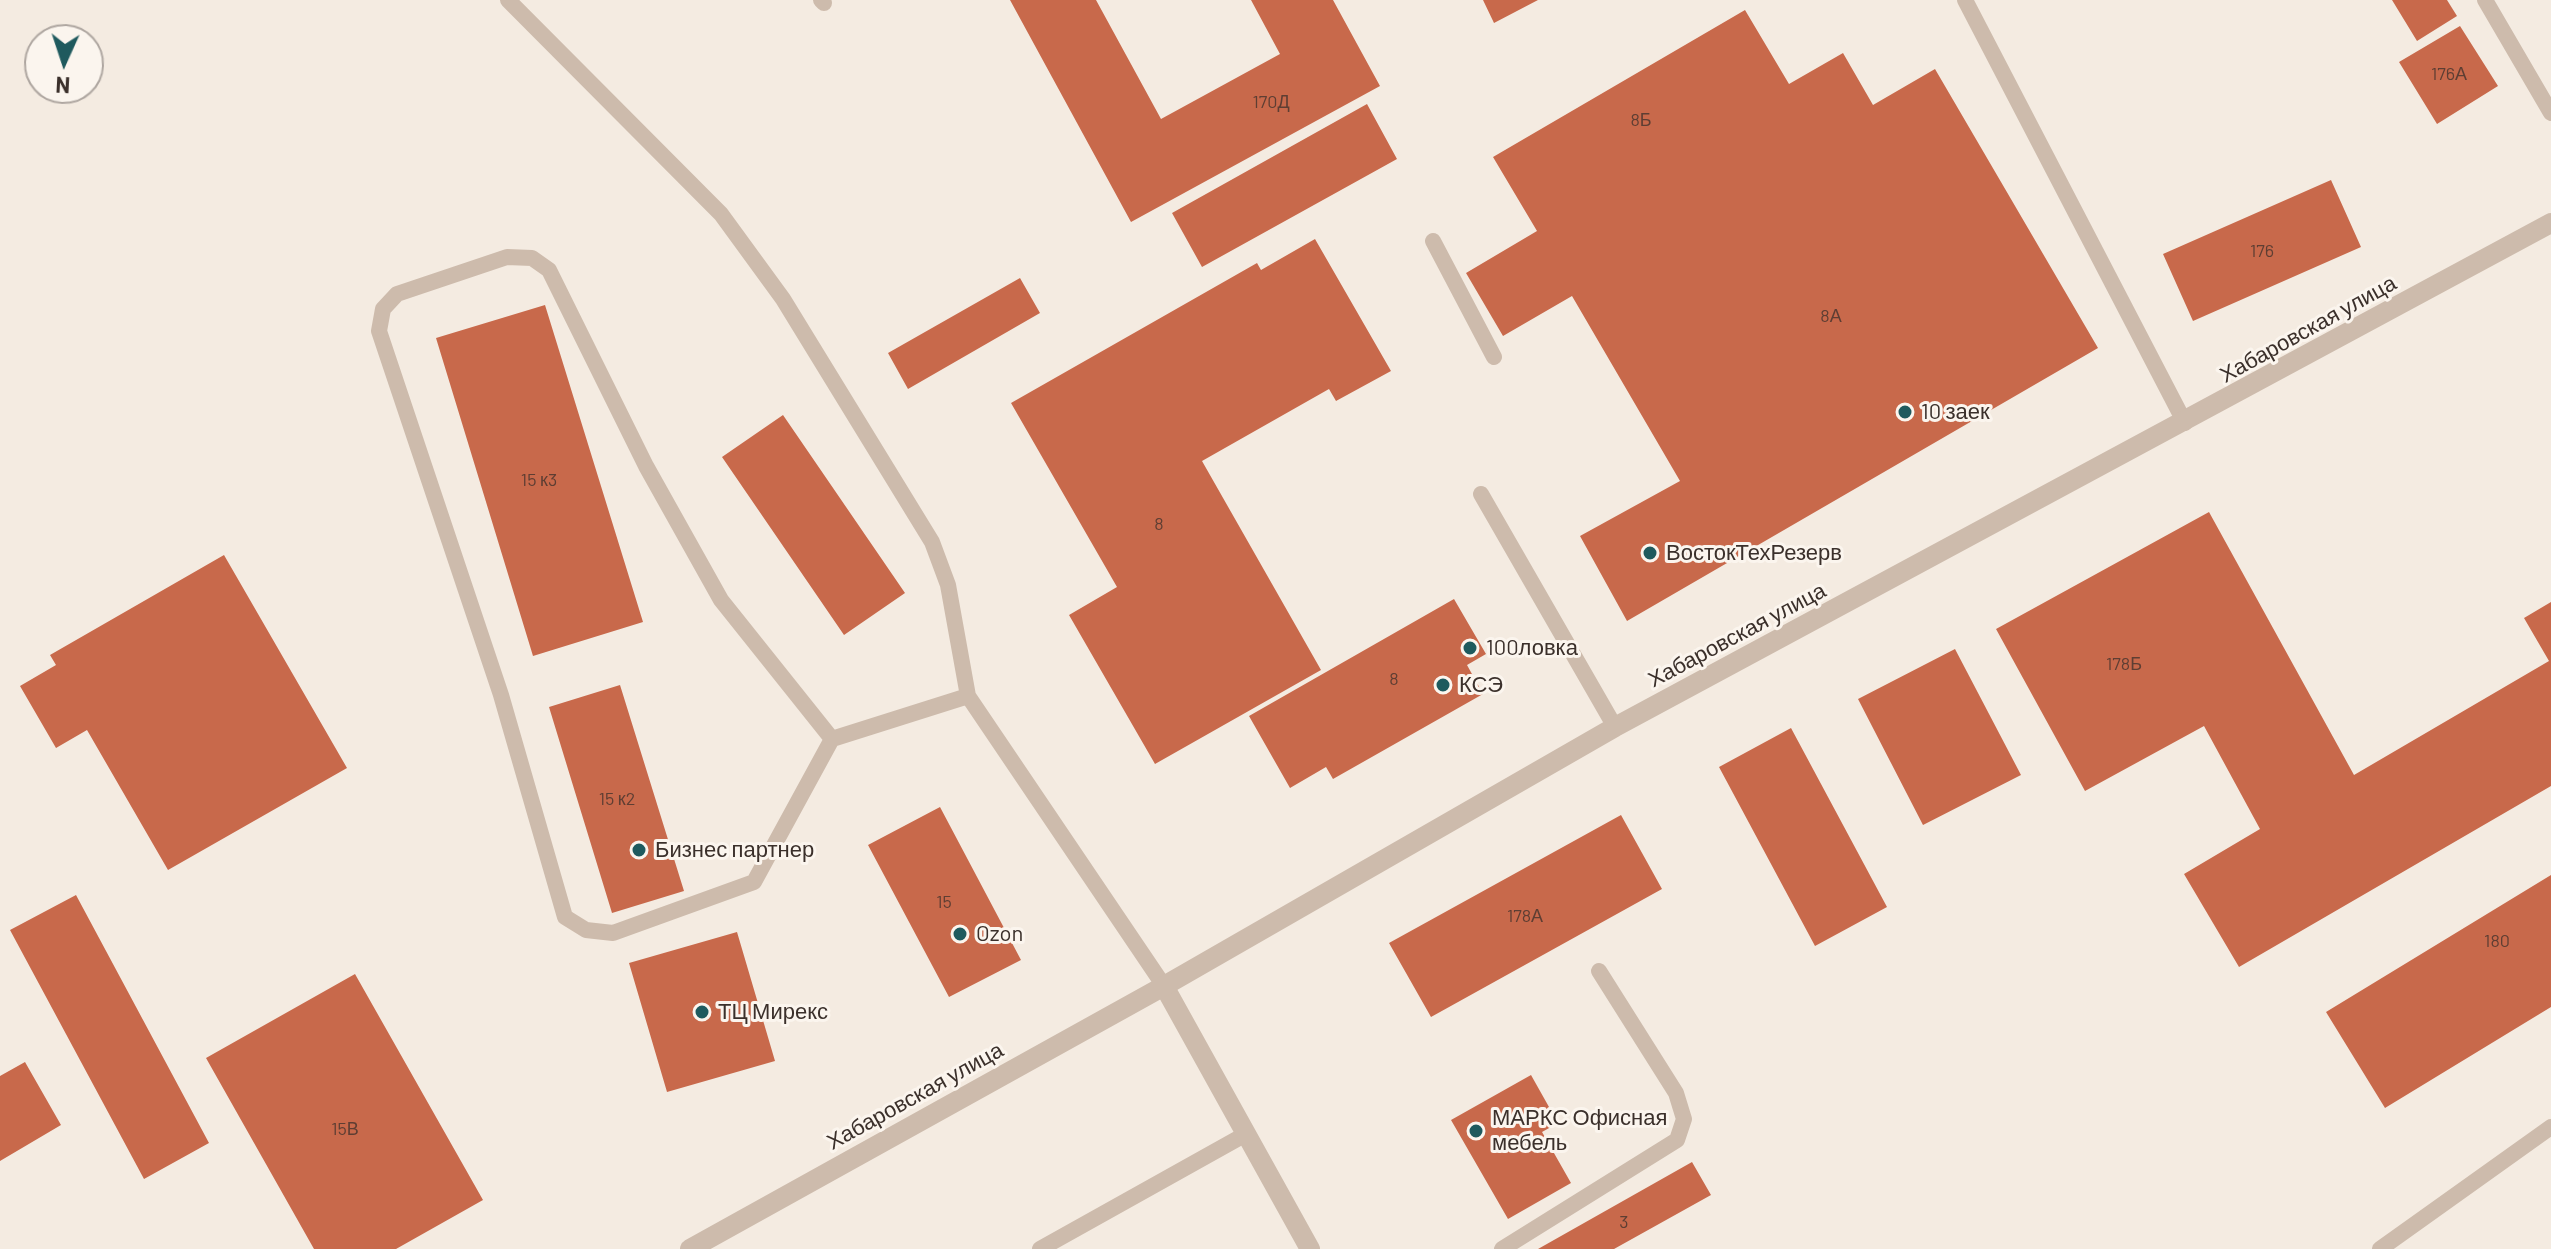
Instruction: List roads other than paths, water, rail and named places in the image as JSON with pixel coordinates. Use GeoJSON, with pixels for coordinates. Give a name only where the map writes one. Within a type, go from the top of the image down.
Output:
{"type":"FeatureCollection","features":[{"type":"Feature","properties":{"kind":"street","name":"Хабаровская улица"},"geometry":{"type":"LineString","coordinates":[[690,1249],[1164,986],[1615,727],[2185,423],[2551,223]]}},
{"type":"Feature","properties":{"kind":"street"},"geometry":{"type":"LineString","coordinates":[[1164,986],[1310,1249]]}},
{"type":"Feature","properties":{"kind":"lane"},"geometry":{"type":"LineString","coordinates":[[1965,0],[2185,423]]}},
{"type":"Feature","properties":{"kind":"lane"},"geometry":{"type":"LineString","coordinates":[[2485,0],[2551,113]]}},
{"type":"Feature","properties":{"kind":"lane"},"geometry":{"type":"LineString","coordinates":[[512,2],[721,214],[783,299],[932,542],[948,585],[968,696],[1164,986]]}},
{"type":"Feature","properties":{"kind":"lane"},"geometry":{"type":"LineString","coordinates":[[1433,241],[1494,357]]}},
{"type":"Feature","properties":{"kind":"lane"},"geometry":{"type":"LineString","coordinates":[[832,739],[721,600],[646,466],[549,270],[532,258],[507,257],[397,294],[383,309],[379,331],[501,695],[565,917],[586,930],[613,933],[754,882],[832,739],[968,696]]}},
{"type":"Feature","properties":{"kind":"lane"},"geometry":{"type":"LineString","coordinates":[[1481,494],[1615,727]]}},
{"type":"Feature","properties":{"kind":"lane"},"geometry":{"type":"LineString","coordinates":[[1502,1249],[1677,1140],[1684,1119],[1676,1093],[1599,971]]}},
{"type":"Feature","properties":{"kind":"lane"},"geometry":{"type":"LineString","coordinates":[[2380,1249],[2551,1127]]}},
{"type":"Feature","properties":{"kind":"lane"},"geometry":{"type":"LineString","coordinates":[[1040,1249],[1246,1134]]}},
{"type":"Feature","properties":{"kind":"place","name":"10 заек"},"geometry":{"type":"Point","coordinates":[1905,412]}},
{"type":"Feature","properties":{"kind":"place","name":"ВостокТехРезерв"},"geometry":{"type":"Point","coordinates":[1650,553]}},
{"type":"Feature","properties":{"kind":"place","name":"100ловка"},"geometry":{"type":"Point","coordinates":[1470,648]}},
{"type":"Feature","properties":{"kind":"place","name":"КСЭ"},"geometry":{"type":"Point","coordinates":[1443,685]}},
{"type":"Feature","properties":{"kind":"place","name":"Бизнес партнер"},"geometry":{"type":"Point","coordinates":[639,850]}},
{"type":"Feature","properties":{"kind":"place","name":"Ozon"},"geometry":{"type":"Point","coordinates":[960,934]}},
{"type":"Feature","properties":{"kind":"place","name":"ТЦ Мирекс"},"geometry":{"type":"Point","coordinates":[702,1012]}},
{"type":"Feature","properties":{"kind":"place","name":"МАРКС Офисная мебель"},"geometry":{"type":"Point","coordinates":[1476,1131]}}]}
